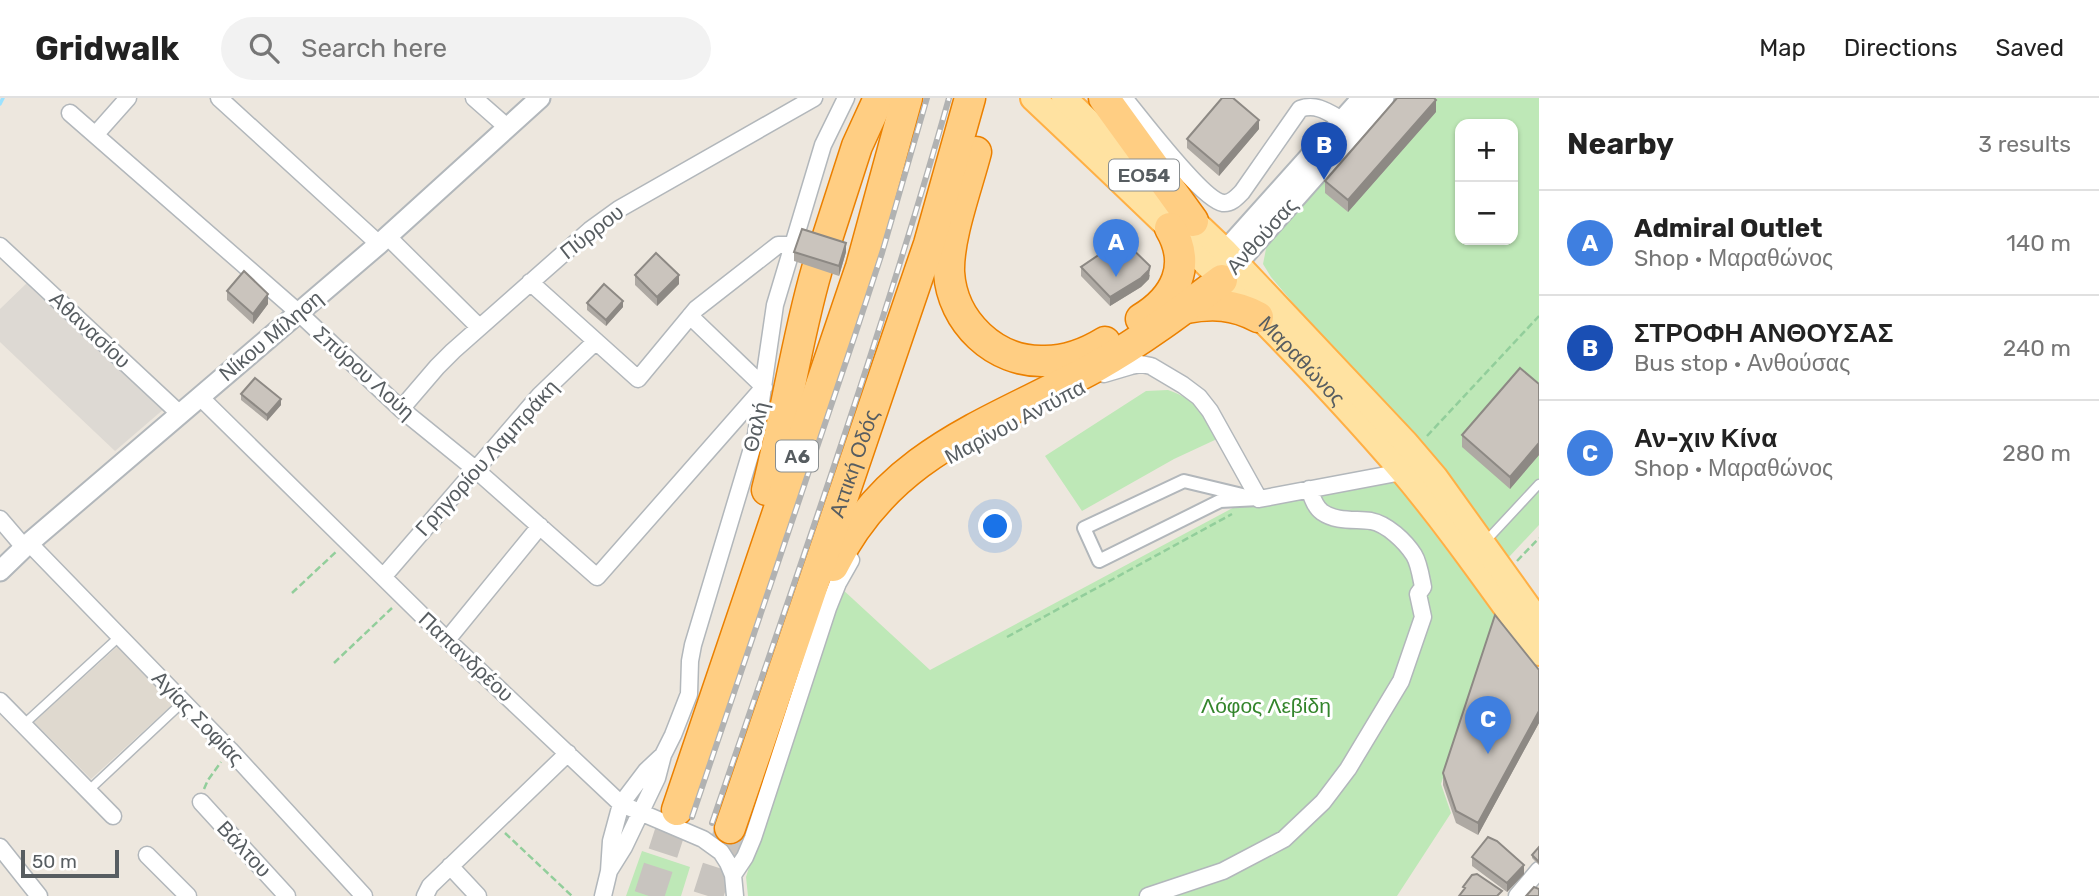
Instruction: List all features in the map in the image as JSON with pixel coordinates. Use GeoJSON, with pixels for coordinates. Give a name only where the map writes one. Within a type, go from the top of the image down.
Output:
{"type":"FeatureCollection","features":[{"type":"Feature","properties":{"kind":"highway","name":"Α6"},"geometry":{"type":"LineString","coordinates":[[879,98],[857,146],[821,257],[799,337],[778,447],[764,501],[701,708],[677,810],[861,267],[907,98]]}},
{"type":"Feature","properties":{"kind":"highway","name":"Αττική Οδός"},"geometry":{"type":"LineString","coordinates":[[730,828],[929,244],[970,98]]}},
{"type":"Feature","properties":{"kind":"highway"},"geometry":{"type":"LineString","coordinates":[[991,98],[954,234],[949,266],[953,294],[961,313],[973,330],[988,343],[1016,358],[1042,362],[1060,360],[1089,351],[1148,315],[1169,296],[1179,272],[1182,225],[1104,98]]}},
{"type":"Feature","properties":{"kind":"highway"},"geometry":{"type":"LineString","coordinates":[[765,723],[842,549],[891,485],[942,446],[1099,365],[1186,308],[1224,266]]}},
{"type":"Feature","properties":{"kind":"highway"},"geometry":{"type":"LineString","coordinates":[[1186,308],[1223,305],[1258,317]]}},
{"type":"Feature","properties":{"kind":"main road","name":"Μαραθώνος"},"geometry":{"type":"LineString","coordinates":[[1033,98],[1182,225]]}},
{"type":"Feature","properties":{"kind":"main road","name":"Μαραθώνος"},"geometry":{"type":"LineString","coordinates":[[1064,98],[1182,225],[1406,443],[1435,477],[1505,574],[1534,627],[1539,653]]}},
{"type":"Feature","properties":{"kind":"main road","name":"Μαραθώνος"},"geometry":{"type":"LineString","coordinates":[[1224,266],[1258,317],[1361,425],[1470,558],[1534,627]]}},
{"type":"Feature","properties":{"kind":"street"},"geometry":{"type":"LineString","coordinates":[[96,134],[128,98]]}},
{"type":"Feature","properties":{"kind":"street"},"geometry":{"type":"LineString","coordinates":[[219,98],[480,327]]}},
{"type":"Feature","properties":{"kind":"street"},"geometry":{"type":"LineString","coordinates":[[474,98],[508,128]]}},
{"type":"Feature","properties":{"kind":"street","name":"Νίκου Μίληση"},"geometry":{"type":"LineString","coordinates":[[0,571],[26,545],[383,240],[540,98]]}},
{"type":"Feature","properties":{"kind":"street","name":"Πύρρου"},"geometry":{"type":"LineString","coordinates":[[401,409],[437,367],[590,230],[612,214],[814,98]]}},
{"type":"Feature","properties":{"kind":"street","name":"Θαλή"},"geometry":{"type":"LineString","coordinates":[[609,871],[624,847],[657,778],[663,755],[689,694],[693,645],[756,435],[775,305],[823,145],[846,98]]}},
{"type":"Feature","properties":{"kind":"street","name":"Ανθούσας"},"geometry":{"type":"LineString","coordinates":[[1124,98],[1194,180],[1223,203],[1232,201],[1242,192],[1300,109],[1318,107],[1342,120]]}},
{"type":"Feature","properties":{"kind":"street","name":"Ανθούσας"},"geometry":{"type":"LineString","coordinates":[[1224,266],[1362,98]]}},
{"type":"Feature","properties":{"kind":"street","name":"Ανθούσας"},"geometry":{"type":"LineString","coordinates":[[1224,266],[1384,98]]}},
{"type":"Feature","properties":{"kind":"street","name":"Σπύρου Λούη"},"geometry":{"type":"LineString","coordinates":[[70,113],[299,313],[401,409],[475,469],[597,577],[764,387]]}},
{"type":"Feature","properties":{"kind":"street"},"geometry":{"type":"LineString","coordinates":[[530,282],[638,379],[690,316],[778,245],[793,245]]}},
{"type":"Feature","properties":{"kind":"street","name":"Αθανασίου"},"geometry":{"type":"LineString","coordinates":[[0,246],[180,414]]}},
{"type":"Feature","properties":{"kind":"street"},"geometry":{"type":"LineString","coordinates":[[690,316],[764,387]]}},
{"type":"Feature","properties":{"kind":"street","name":"Γρηγορίου Λαμπράκη"},"geometry":{"type":"LineString","coordinates":[[383,578],[540,395],[595,342]]}},
{"type":"Feature","properties":{"kind":"street","name":"Μαρίνου Αντύπα"},"geometry":{"type":"LineString","coordinates":[[733,874],[745,857],[753,838],[838,583],[864,538],[878,521],[936,465],[963,447],[1111,371],[1141,364],[1162,372],[1199,397],[1210,411],[1259,499]]}},
{"type":"Feature","properties":{"kind":"street","name":"Παπανδρέου"},"geometry":{"type":"LineString","coordinates":[[200,397],[447,640],[621,804],[703,839],[721,852],[733,874]]}},
{"type":"Feature","properties":{"kind":"street"},"geometry":{"type":"LineString","coordinates":[[1259,499],[1184,481],[1084,528],[1099,561],[1220,501],[1259,499],[1402,472]]}},
{"type":"Feature","properties":{"kind":"street"},"geometry":{"type":"LineString","coordinates":[[1148,896],[1223,871],[1284,839],[1323,802],[1348,769],[1401,681],[1423,617],[1418,594],[1423,587],[1414,555],[1400,539],[1380,524],[1325,514],[1319,510],[1309,489]]}},
{"type":"Feature","properties":{"kind":"street","name":"Αγίας Σοφίας"},"geometry":{"type":"LineString","coordinates":[[0,519],[230,750],[365,896]]}},
{"type":"Feature","properties":{"kind":"street"},"geometry":{"type":"LineString","coordinates":[[447,640],[540,526]]}},
{"type":"Feature","properties":{"kind":"street"},"geometry":{"type":"LineString","coordinates":[[0,701],[113,817]]}},
{"type":"Feature","properties":{"kind":"street"},"geometry":{"type":"LineString","coordinates":[[425,896],[430,886],[450,866],[568,753]]}},
{"type":"Feature","properties":{"kind":"street","name":"Θαλή"},"geometry":{"type":"LineString","coordinates":[[603,896],[609,871],[611,841],[621,804],[646,771],[663,755]]}},
{"type":"Feature","properties":{"kind":"street","name":"Βάλτου"},"geometry":{"type":"LineString","coordinates":[[201,802],[287,896]]}},
{"type":"Feature","properties":{"kind":"street"},"geometry":{"type":"LineString","coordinates":[[0,847],[39,896]]}},
{"type":"Feature","properties":{"kind":"street"},"geometry":{"type":"LineString","coordinates":[[148,855],[177,892]]}},
{"type":"Feature","properties":{"kind":"street"},"geometry":{"type":"LineString","coordinates":[[450,866],[478,896]]}},
{"type":"Feature","properties":{"kind":"street"},"geometry":{"type":"LineString","coordinates":[[1517,896],[1538,873]]}},
{"type":"Feature","properties":{"kind":"street"},"geometry":{"type":"LineString","coordinates":[[733,874],[735,896]]}},
{"type":"Feature","properties":{"kind":"lane"},"geometry":{"type":"LineString","coordinates":[[1483,544],[1539,484]]}},
{"type":"Feature","properties":{"kind":"lane"},"geometry":{"type":"LineString","coordinates":[[23,724],[120,637]]}},
{"type":"Feature","properties":{"kind":"lane"},"geometry":{"type":"LineString","coordinates":[[88,790],[183,702]]}},
{"type":"Feature","properties":{"kind":"path"},"geometry":{"type":"LineString","coordinates":[[1427,436],[1539,316]]}},
{"type":"Feature","properties":{"kind":"path"},"geometry":{"type":"LineString","coordinates":[[1007,637],[1259,499]]}},
{"type":"Feature","properties":{"kind":"path"},"geometry":{"type":"LineString","coordinates":[[1505,574],[1539,538]]}},
{"type":"Feature","properties":{"kind":"path"},"geometry":{"type":"LineString","coordinates":[[292,593],[347,542]]}},
{"type":"Feature","properties":{"kind":"path"},"geometry":{"type":"LineString","coordinates":[[334,663],[403,597]]}},
{"type":"Feature","properties":{"kind":"path"},"geometry":{"type":"LineString","coordinates":[[201,802],[208,780],[230,750]]}},
{"type":"Feature","properties":{"kind":"path"},"geometry":{"type":"LineString","coordinates":[[495,824],[572,896]]}},
{"type":"Feature","properties":{"kind":"shaded area"},"geometry":{"type":"Polygon","coordinates":[[[28,282],[165,408],[115,451],[0,342],[0,309],[28,282]]]}},
{"type":"Feature","properties":{"kind":"shaded area"},"geometry":{"type":"Polygon","coordinates":[[[118,646],[173,704],[91,779],[34,722],[118,646]]]}},
{"type":"Feature","properties":{"kind":"green space"},"geometry":{"type":"Polygon","coordinates":[[[1396,98],[1539,98],[1539,525],[1509,557],[1271,277],[1263,264],[1267,244],[1396,98]]]}},
{"type":"Feature","properties":{"kind":"green space"},"geometry":{"type":"Polygon","coordinates":[[[1168,390],[1186,398],[1198,408],[1217,439],[1174,459],[1082,511],[1045,456],[1146,391],[1168,390]]]}},
{"type":"Feature","properties":{"kind":"green space","name":"Λόφος Λεβίδη"},"geometry":{"type":"Polygon","coordinates":[[[1395,482],[1497,616],[1441,784],[1451,813],[1397,896],[748,896],[746,877],[797,714],[841,588],[930,670],[1242,503],[1261,504],[1395,482]]]}},
{"type":"Feature","properties":{"kind":"green space"},"geometry":{"type":"Polygon","coordinates":[[[642,851],[690,867],[681,896],[626,896],[642,851]]]}},
{"type":"Feature","properties":{"kind":"building"},"geometry":{"type":"Polygon","coordinates":[[[1222,98],[1233,98],[1259,120],[1219,166],[1187,139],[1222,98]]]}},
{"type":"Feature","properties":{"kind":"building"},"geometry":{"type":"Polygon","coordinates":[[[1397,98],[1436,100],[1348,200],[1325,181],[1397,98]]]}},
{"type":"Feature","properties":{"kind":"building"},"geometry":{"type":"Polygon","coordinates":[[[802,229],[846,243],[839,266],[794,252],[802,229]]]}},
{"type":"Feature","properties":{"kind":"building"},"geometry":{"type":"Polygon","coordinates":[[[1122,239],[1150,266],[1141,278],[1110,297],[1081,267],[1122,239]]]}},
{"type":"Feature","properties":{"kind":"building"},"geometry":{"type":"Polygon","coordinates":[[[656,253],[679,275],[657,297],[635,275],[656,253]]]}},
{"type":"Feature","properties":{"kind":"building"},"geometry":{"type":"Polygon","coordinates":[[[244,271],[268,294],[253,314],[227,291],[244,271]]]}},
{"type":"Feature","properties":{"kind":"building"},"geometry":{"type":"Polygon","coordinates":[[[604,284],[623,301],[606,320],[587,303],[604,284]]]}},
{"type":"Feature","properties":{"kind":"building"},"geometry":{"type":"Polygon","coordinates":[[[1520,368],[1539,384],[1539,443],[1510,477],[1462,435],[1520,368]]]}},
{"type":"Feature","properties":{"kind":"building"},"geometry":{"type":"Polygon","coordinates":[[[255,378],[281,399],[267,415],[241,394],[255,378]]]}},
{"type":"Feature","properties":{"kind":"building"},"geometry":{"type":"Polygon","coordinates":[[[1495,615],[1539,670],[1539,711],[1478,823],[1456,811],[1443,773],[1495,615]]]}},
{"type":"Feature","properties":{"kind":"building"},"geometry":{"type":"Polygon","coordinates":[[[1488,837],[1497,841],[1524,865],[1507,883],[1472,857],[1488,837]]]}},
{"type":"Feature","properties":{"kind":"building"},"geometry":{"type":"Polygon","coordinates":[[[1539,847],[1539,862],[1532,855],[1539,847]]]}},
{"type":"Feature","properties":{"kind":"building"},"geometry":{"type":"Polygon","coordinates":[[[1477,874],[1502,891],[1497,896],[1459,896],[1472,875],[1477,874]]]}},
{"type":"Feature","properties":{"kind":"building"},"geometry":{"type":"Polygon","coordinates":[[[1534,887],[1539,889],[1539,896],[1526,896],[1534,887]]]}},
{"type":"Feature","properties":{"kind":"waterway"},"geometry":{"type":"LineString","coordinates":[[0,104],[3,98]]}},
{"type":"Feature","properties":{"kind":"tunnel"},"geometry":{"type":"LineString","coordinates":[[649,896],[677,810]]}},
{"type":"Feature","properties":{"kind":"tunnel"},"geometry":{"type":"LineString","coordinates":[[708,896],[730,828]]}},
{"type":"Feature","properties":{"kind":"railway"},"geometry":{"type":"LineString","coordinates":[[692,817],[882,253],[927,98]]}},
{"type":"Feature","properties":{"kind":"railway"},"geometry":{"type":"LineString","coordinates":[[712,823],[865,372],[949,98]]}},
{"type":"Feature","properties":{"kind":"place","name":"ΣΤΡΟΦΗ ΑΝΘΟΥΣΑΣ"},"geometry":{"type":"Point","coordinates":[1324,180]}},
{"type":"Feature","properties":{"kind":"place","name":"Admiral Outlet"},"geometry":{"type":"Point","coordinates":[1116,277]}},
{"type":"Feature","properties":{"kind":"place","name":"Αν-χιν Κίνα"},"geometry":{"type":"Point","coordinates":[1488,754]}}]}
